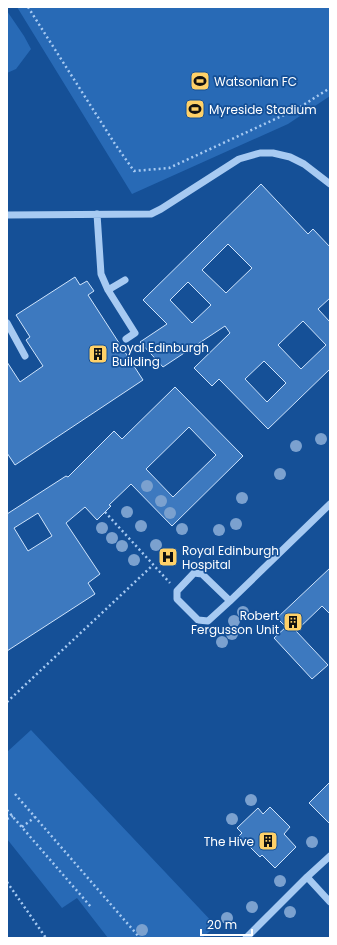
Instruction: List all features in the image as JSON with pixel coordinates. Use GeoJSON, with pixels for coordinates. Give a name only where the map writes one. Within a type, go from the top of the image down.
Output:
{"type":"FeatureCollection","features":[{"type":"Feature","properties":{"kind":"lane"},"geometry":{"type":"LineString","coordinates":[[7,215],[151,214],[240,160],[260,153],[273,153],[290,157],[304,164],[330,184]]}},
{"type":"Feature","properties":{"kind":"lane"},"geometry":{"type":"LineString","coordinates":[[97,214],[101,274],[108,290],[135,333],[126,339]]}},
{"type":"Feature","properties":{"kind":"lane"},"geometry":{"type":"LineString","coordinates":[[108,290],[126,280]]}},
{"type":"Feature","properties":{"kind":"lane"},"geometry":{"type":"LineString","coordinates":[[7,323],[25,356]]}},
{"type":"Feature","properties":{"kind":"lane"},"geometry":{"type":"LineString","coordinates":[[230,601],[202,574],[194,573],[177,591],[177,599],[198,620],[208,621],[230,601],[330,504]]}},
{"type":"Feature","properties":{"kind":"lane"},"geometry":{"type":"LineString","coordinates":[[246,938],[330,856]]}},
{"type":"Feature","properties":{"kind":"lane"},"geometry":{"type":"LineString","coordinates":[[307,877],[330,902]]}},
{"type":"Feature","properties":{"kind":"path"},"geometry":{"type":"LineString","coordinates":[[28,7],[115,144],[134,170],[169,168],[297,109],[330,88]]}},
{"type":"Feature","properties":{"kind":"path"},"geometry":{"type":"LineString","coordinates":[[105,512],[177,591]]}},
{"type":"Feature","properties":{"kind":"path"},"geometry":{"type":"LineString","coordinates":[[7,702],[153,565]]}},
{"type":"Feature","properties":{"kind":"path"},"geometry":{"type":"LineString","coordinates":[[15,794],[140,938]]}},
{"type":"Feature","properties":{"kind":"path"},"geometry":{"type":"LineString","coordinates":[[7,810],[91,907]]}},
{"type":"Feature","properties":{"kind":"path"},"geometry":{"type":"LineString","coordinates":[[7,820],[13,816]]}},
{"type":"Feature","properties":{"kind":"path"},"geometry":{"type":"LineString","coordinates":[[22,827],[35,817]]}},
{"type":"Feature","properties":{"kind":"path"},"geometry":{"type":"LineString","coordinates":[[7,882],[46,938]]}},
{"type":"Feature","properties":{"kind":"shaded area","name":"Myreside Stadium"},"geometry":{"type":"Polygon","coordinates":[[[17,7],[330,7],[330,96],[288,124],[132,194],[17,7]]]}},
{"type":"Feature","properties":{"kind":"shaded area"},"geometry":{"type":"Polygon","coordinates":[[[7,11],[31,49],[16,69],[7,73],[7,11]]]}},
{"type":"Feature","properties":{"kind":"shaded area"},"geometry":{"type":"Polygon","coordinates":[[[31,730],[216,926],[202,938],[108,938],[77,898],[62,908],[7,839],[7,752],[31,730]]]}},
{"type":"Feature","properties":{"kind":"building"},"geometry":{"type":"Polygon","coordinates":[[[261,184],[308,234],[313,229],[330,247],[330,298],[318,309],[330,322],[330,369],[268,429],[219,379],[212,386],[194,368],[230,333],[225,326],[163,367],[140,342],[167,324],[143,300],[261,184]],[[228,244],[202,270],[226,293],[252,268],[228,244]],[[188,282],[170,300],[192,323],[211,305],[188,282]],[[303,321],[278,345],[301,369],[326,345],[303,321]],[[264,361],[245,379],[267,402],[286,383],[264,361]]]}},
{"type":"Feature","properties":{"kind":"building"},"geometry":{"type":"Polygon","coordinates":[[[75,277],[80,285],[87,281],[94,291],[88,295],[143,380],[15,465],[7,453],[7,362],[20,382],[43,366],[26,340],[30,337],[16,315],[75,277]]]}},
{"type":"Feature","properties":{"kind":"building"},"geometry":{"type":"Polygon","coordinates":[[[175,387],[243,456],[172,526],[131,484],[109,505],[111,506],[97,520],[85,507],[66,523],[100,574],[88,583],[95,594],[7,651],[7,514],[66,476],[68,477],[114,431],[122,439],[175,387]],[[189,427],[146,469],[173,497],[216,455],[189,427]],[[38,513],[14,528],[28,551],[52,536],[38,513]]]}},
{"type":"Feature","properties":{"kind":"building","name":"Robert Fergusson Unit"},"geometry":{"type":"Polygon","coordinates":[[[330,568],[330,614],[322,606],[296,631],[328,665],[312,679],[274,638],[286,627],[277,618],[330,568]]]}},
{"type":"Feature","properties":{"kind":"building"},"geometry":{"type":"Polygon","coordinates":[[[330,782],[330,824],[309,803],[330,782]]]}},
{"type":"Feature","properties":{"kind":"building","name":"The Hive"},"geometry":{"type":"Polygon","coordinates":[[[270,807],[290,827],[284,834],[296,847],[275,868],[262,855],[260,857],[239,836],[242,833],[237,828],[258,808],[263,814],[270,807]]]}},
{"type":"Feature","properties":{"kind":"place","name":"Watsonian FC"},"geometry":{"type":"Point","coordinates":[200,81]}},
{"type":"Feature","properties":{"kind":"place","name":"Myreside Stadium"},"geometry":{"type":"Point","coordinates":[195,109]}},
{"type":"Feature","properties":{"kind":"place","name":"Royal Edinburgh Building"},"geometry":{"type":"Point","coordinates":[98,354]}},
{"type":"Feature","properties":{"kind":"place","name":"Royal Edinburgh Hospital"},"geometry":{"type":"Point","coordinates":[168,557]}},
{"type":"Feature","properties":{"kind":"place","name":"Robert Fergusson Unit"},"geometry":{"type":"Point","coordinates":[293,622]}},
{"type":"Feature","properties":{"kind":"place","name":"The Hive"},"geometry":{"type":"Point","coordinates":[268,841]}}]}
